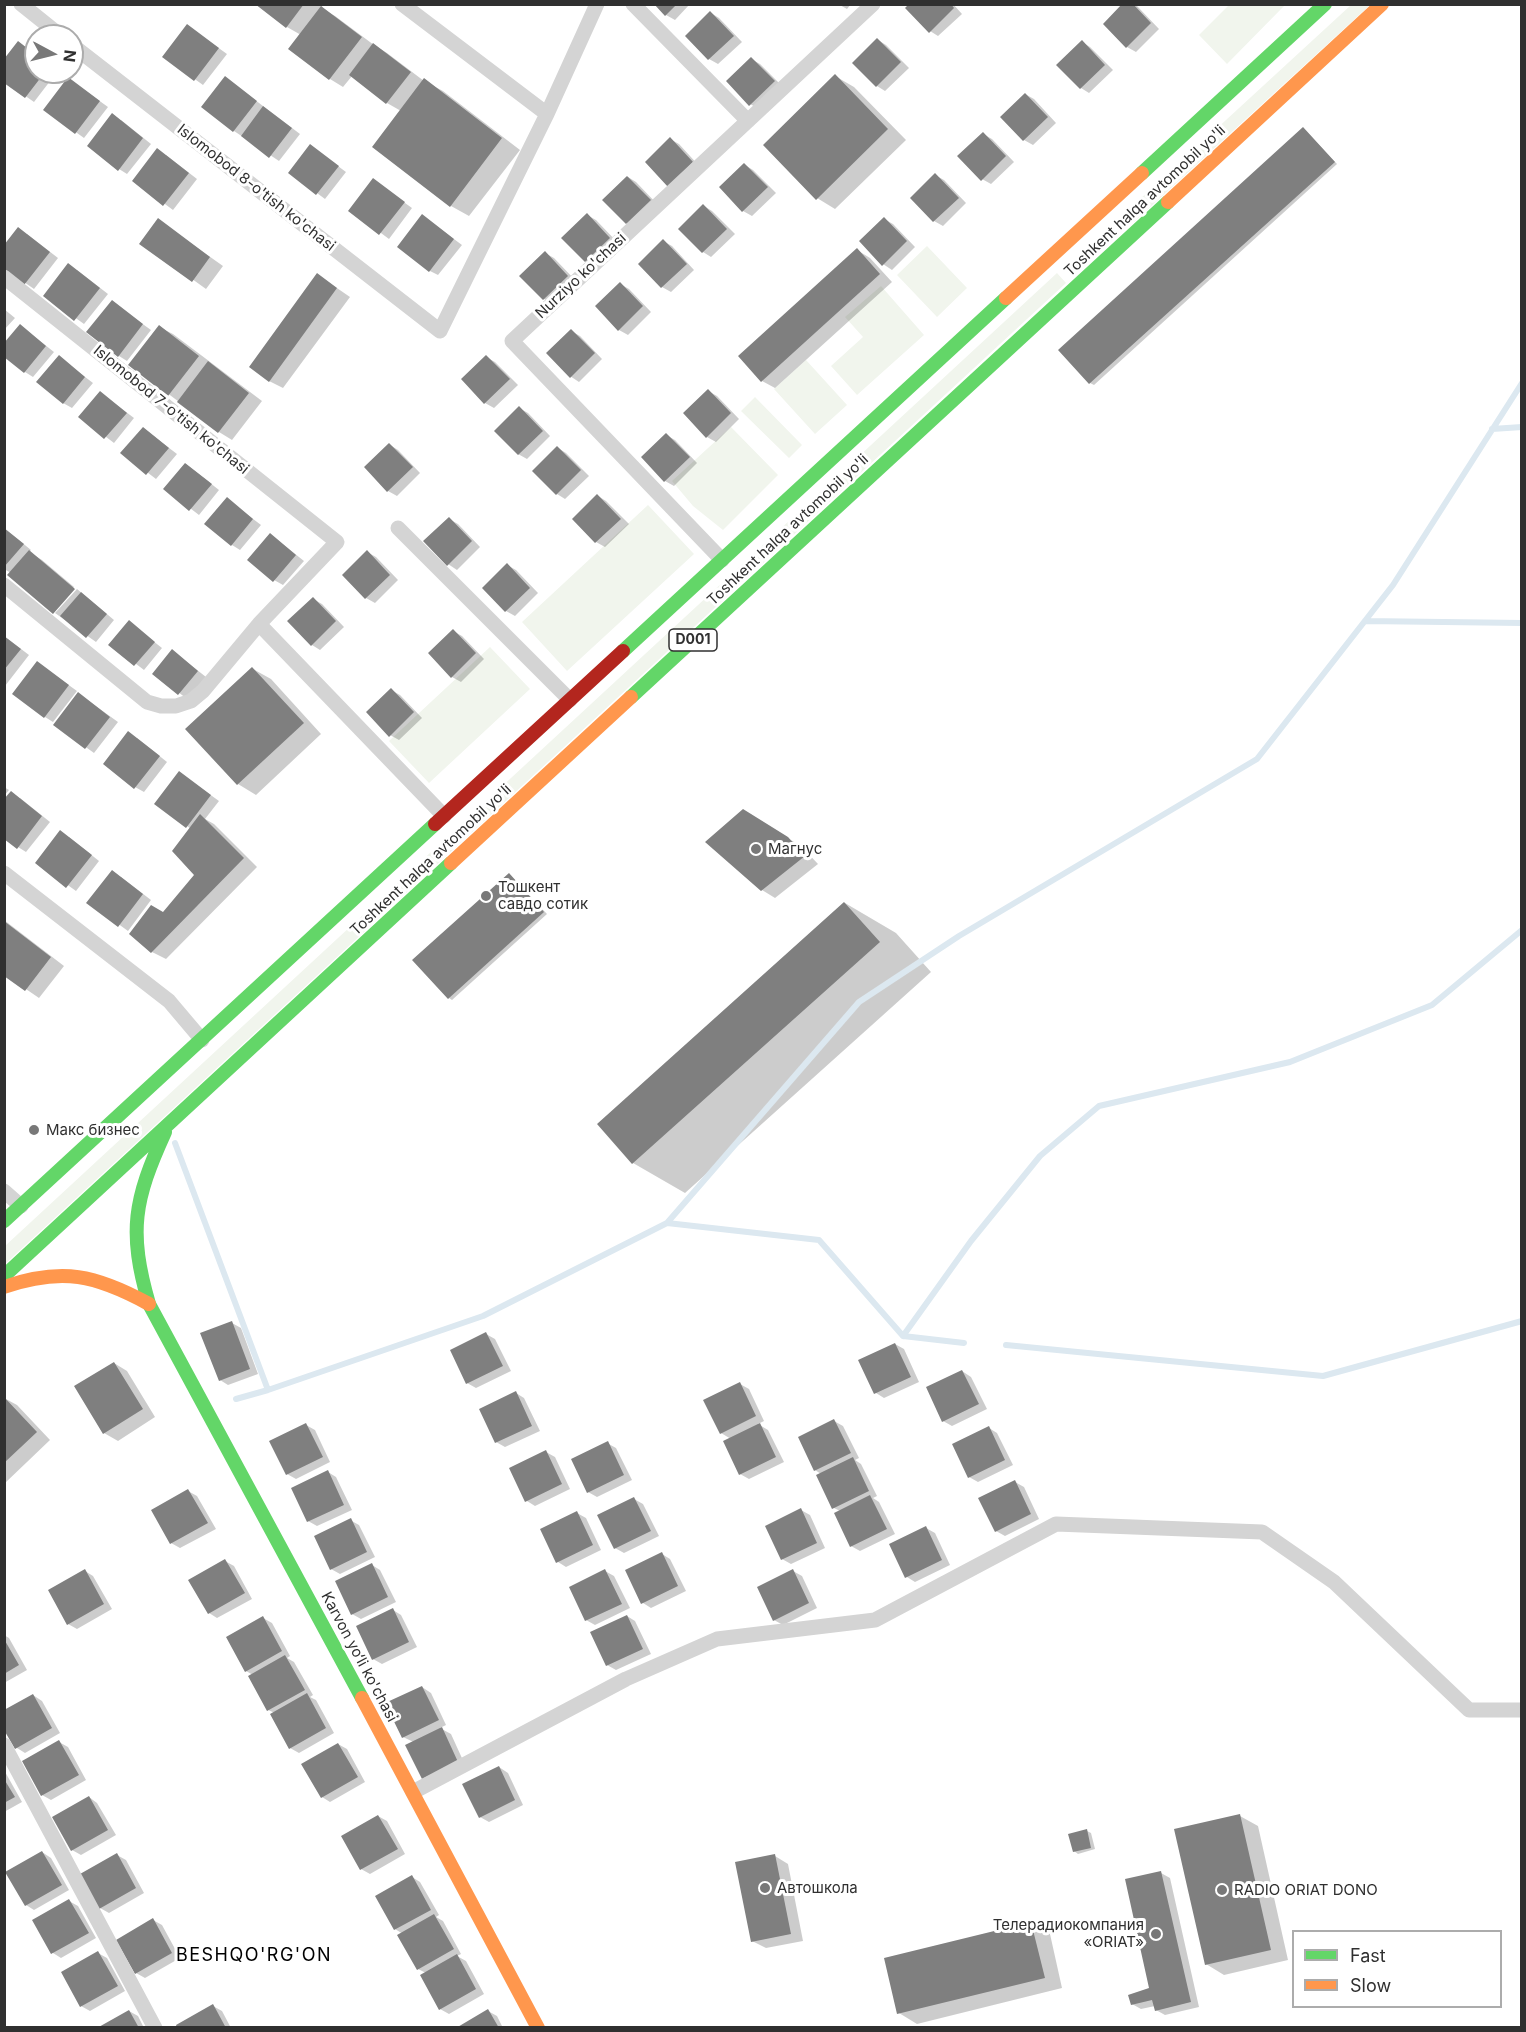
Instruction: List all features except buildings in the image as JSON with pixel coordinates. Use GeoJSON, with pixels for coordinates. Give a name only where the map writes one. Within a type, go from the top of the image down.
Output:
{"type":"FeatureCollection","features":[{"type":"Feature","properties":{"kind":"main road","name":"Toshkent halqa avtomobil yo'li"},"geometry":{"type":"LineString","coordinates":[[4,1221],[722,560],[1084,233],[1325,4]]}},
{"type":"Feature","properties":{"kind":"main road","name":"Toshkent halqa avtomobil yo'li"},"geometry":{"type":"LineString","coordinates":[[4,1276],[1104,254],[1382,4]]}},
{"type":"Feature","properties":{"kind":"main road","name":"Karvon yo‘li ko'chasi"},"geometry":{"type":"LineString","coordinates":[[168,1125],[147,1170],[136,1213],[136,1256],[149,1304],[538,2028]]}},
{"type":"Feature","properties":{"kind":"main road"},"geometry":{"type":"LineString","coordinates":[[4,1287],[55,1274],[82,1276],[108,1282],[149,1304]]}},
{"type":"Feature","properties":{"kind":"street"},"geometry":{"type":"LineString","coordinates":[[21,4],[46,24]]}},
{"type":"Feature","properties":{"kind":"street"},"geometry":{"type":"LineString","coordinates":[[402,4],[547,114],[597,4]]}},
{"type":"Feature","properties":{"kind":"street"},"geometry":{"type":"LineString","coordinates":[[633,4],[748,121]]}},
{"type":"Feature","properties":{"kind":"street","name":"Nurziyo ko'chasi"},"geometry":{"type":"LineString","coordinates":[[722,560],[512,341],[873,4]]}},
{"type":"Feature","properties":{"kind":"street","name":"Islomobod 8-o'tish ko'chasi"},"geometry":{"type":"LineString","coordinates":[[84,54],[440,331],[547,114]]}},
{"type":"Feature","properties":{"kind":"street","name":"Islomobod 7-o'tish ko'chasi"},"geometry":{"type":"LineString","coordinates":[[4,277],[337,542],[259,624]]}},
{"type":"Feature","properties":{"kind":"street"},"geometry":{"type":"LineString","coordinates":[[398,528],[570,700]]}},
{"type":"Feature","properties":{"kind":"street"},"geometry":{"type":"LineString","coordinates":[[4,585],[147,702],[161,706],[176,706],[191,701],[203,691],[259,624],[444,816]]}},
{"type":"Feature","properties":{"kind":"street"},"geometry":{"type":"LineString","coordinates":[[4,873],[169,1001],[202,1040]]}},
{"type":"Feature","properties":{"kind":"street"},"geometry":{"type":"LineString","coordinates":[[4,1191],[21,1206]]}},
{"type":"Feature","properties":{"kind":"street"},"geometry":{"type":"LineString","coordinates":[[413,1792],[627,1679],[717,1639],[875,1620],[1056,1524],[1262,1532],[1334,1582],[1469,1710],[1521,1710]]}},
{"type":"Feature","properties":{"kind":"street"},"geometry":{"type":"LineString","coordinates":[[4,1745],[155,2028]]}},
{"type":"Feature","properties":{"kind":"shaded area"},"geometry":{"type":"Polygon","coordinates":[[[1229,5],[1285,5],[1227,64],[1199,35],[1229,5]]]}},
{"type":"Feature","properties":{"kind":"shaded area"},"geometry":{"type":"Polygon","coordinates":[[[1351,5],[1370,5],[1134,222],[1126,212],[1351,5]]]}},
{"type":"Feature","properties":{"kind":"shaded area"},"geometry":{"type":"Polygon","coordinates":[[[927,246],[967,288],[937,317],[897,275],[927,246]]]}},
{"type":"Feature","properties":{"kind":"shaded area"},"geometry":{"type":"Polygon","coordinates":[[[1057,273],[1066,283],[5,1264],[5,1246],[1057,273]]]}},
{"type":"Feature","properties":{"kind":"shaded area"},"geometry":{"type":"Polygon","coordinates":[[[881,286],[924,335],[857,395],[831,366],[863,337],[845,317],[881,286]]]}},
{"type":"Feature","properties":{"kind":"shaded area"},"geometry":{"type":"Polygon","coordinates":[[[806,360],[847,405],[815,434],[774,389],[806,360]]]}},
{"type":"Feature","properties":{"kind":"shaded area"},"geometry":{"type":"Polygon","coordinates":[[[755,397],[802,445],[789,458],[741,411],[755,397]]]}},
{"type":"Feature","properties":{"kind":"shaded area"},"geometry":{"type":"Polygon","coordinates":[[[731,427],[778,475],[723,530],[693,506],[672,481],[731,427]]]}},
{"type":"Feature","properties":{"kind":"shaded area"},"geometry":{"type":"Polygon","coordinates":[[[648,505],[694,554],[567,671],[522,622],[648,505]]]}},
{"type":"Feature","properties":{"kind":"shaded area"},"geometry":{"type":"Polygon","coordinates":[[[490,647],[530,689],[429,783],[389,741],[490,647]]]}},
{"type":"Feature","properties":{"kind":"waterway"},"geometry":{"type":"LineString","coordinates":[[236,1399],[483,1316],[667,1223],[859,1002],[959,936],[1257,759],[1393,585],[1522,383]]}},
{"type":"Feature","properties":{"kind":"waterway"},"geometry":{"type":"LineString","coordinates":[[1492,429],[1522,427]]}},
{"type":"Feature","properties":{"kind":"waterway"},"geometry":{"type":"LineString","coordinates":[[1365,621],[1522,623]]}},
{"type":"Feature","properties":{"kind":"waterway"},"geometry":{"type":"LineString","coordinates":[[903,1336],[971,1241],[1040,1156],[1099,1106],[1290,1062],[1432,1005],[1522,930]]}},
{"type":"Feature","properties":{"kind":"waterway"},"geometry":{"type":"LineString","coordinates":[[175,1143],[268,1390]]}},
{"type":"Feature","properties":{"kind":"waterway"},"geometry":{"type":"LineString","coordinates":[[667,1223],[819,1240],[903,1336],[964,1343]]}},
{"type":"Feature","properties":{"kind":"waterway"},"geometry":{"type":"LineString","coordinates":[[1006,1345],[1323,1376],[1522,1321]]}},
{"type":"Feature","properties":{"kind":"traffic: fast"},"geometry":{"type":"LineString","coordinates":[[1142,173],[1325,4]]}},
{"type":"Feature","properties":{"kind":"traffic: fast"},"geometry":{"type":"LineString","coordinates":[[631,697],[1168,202]]}},
{"type":"Feature","properties":{"kind":"traffic: fast"},"geometry":{"type":"LineString","coordinates":[[623,651],[1006,298]]}},
{"type":"Feature","properties":{"kind":"traffic: fast"},"geometry":{"type":"LineString","coordinates":[[4,1221],[435,824]]}},
{"type":"Feature","properties":{"kind":"traffic: fast"},"geometry":{"type":"LineString","coordinates":[[4,1276],[451,863]]}},
{"type":"Feature","properties":{"kind":"traffic: fast"},"geometry":{"type":"LineString","coordinates":[[165,1132],[146,1177],[138,1216],[138,1256],[149,1304],[362,1698]]}},
{"type":"Feature","properties":{"kind":"traffic: slow"},"geometry":{"type":"LineString","coordinates":[[1168,202],[1382,4]]}},
{"type":"Feature","properties":{"kind":"traffic: slow"},"geometry":{"type":"LineString","coordinates":[[1006,298],[1142,173]]}},
{"type":"Feature","properties":{"kind":"traffic: slow"},"geometry":{"type":"LineString","coordinates":[[451,863],[631,697]]}},
{"type":"Feature","properties":{"kind":"traffic: slow"},"geometry":{"type":"LineString","coordinates":[[4,1287],[44,1277],[78,1277],[112,1286],[149,1304]]}},
{"type":"Feature","properties":{"kind":"traffic: slow"},"geometry":{"type":"LineString","coordinates":[[362,1698],[538,2028]]}},
{"type":"Feature","properties":{"kind":"traffic: jam"},"geometry":{"type":"LineString","coordinates":[[435,824],[623,651]]}},
{"type":"Feature","properties":{"kind":"place","name":"Магнус"},"geometry":{"type":"Point","coordinates":[756,849]}},
{"type":"Feature","properties":{"kind":"place","name":"Тошкент савдо сотик"},"geometry":{"type":"Point","coordinates":[486,896]}},
{"type":"Feature","properties":{"kind":"place","name":"Макс бизнес"},"geometry":{"type":"Point","coordinates":[34,1130]}},
{"type":"Feature","properties":{"kind":"place","name":"Автошкола"},"geometry":{"type":"Point","coordinates":[765,1888]}},
{"type":"Feature","properties":{"kind":"place","name":"RADIO ORIAT DONO"},"geometry":{"type":"Point","coordinates":[1222,1890]}},
{"type":"Feature","properties":{"kind":"place","name":"Телерадиокомпания «ORIAT»"},"geometry":{"type":"Point","coordinates":[1156,1934]}},
{"type":"Feature","properties":{"kind":"district","name":"BESHQO'RG'ON"},"geometry":{"type":"Point","coordinates":[254,1956]}}]}
